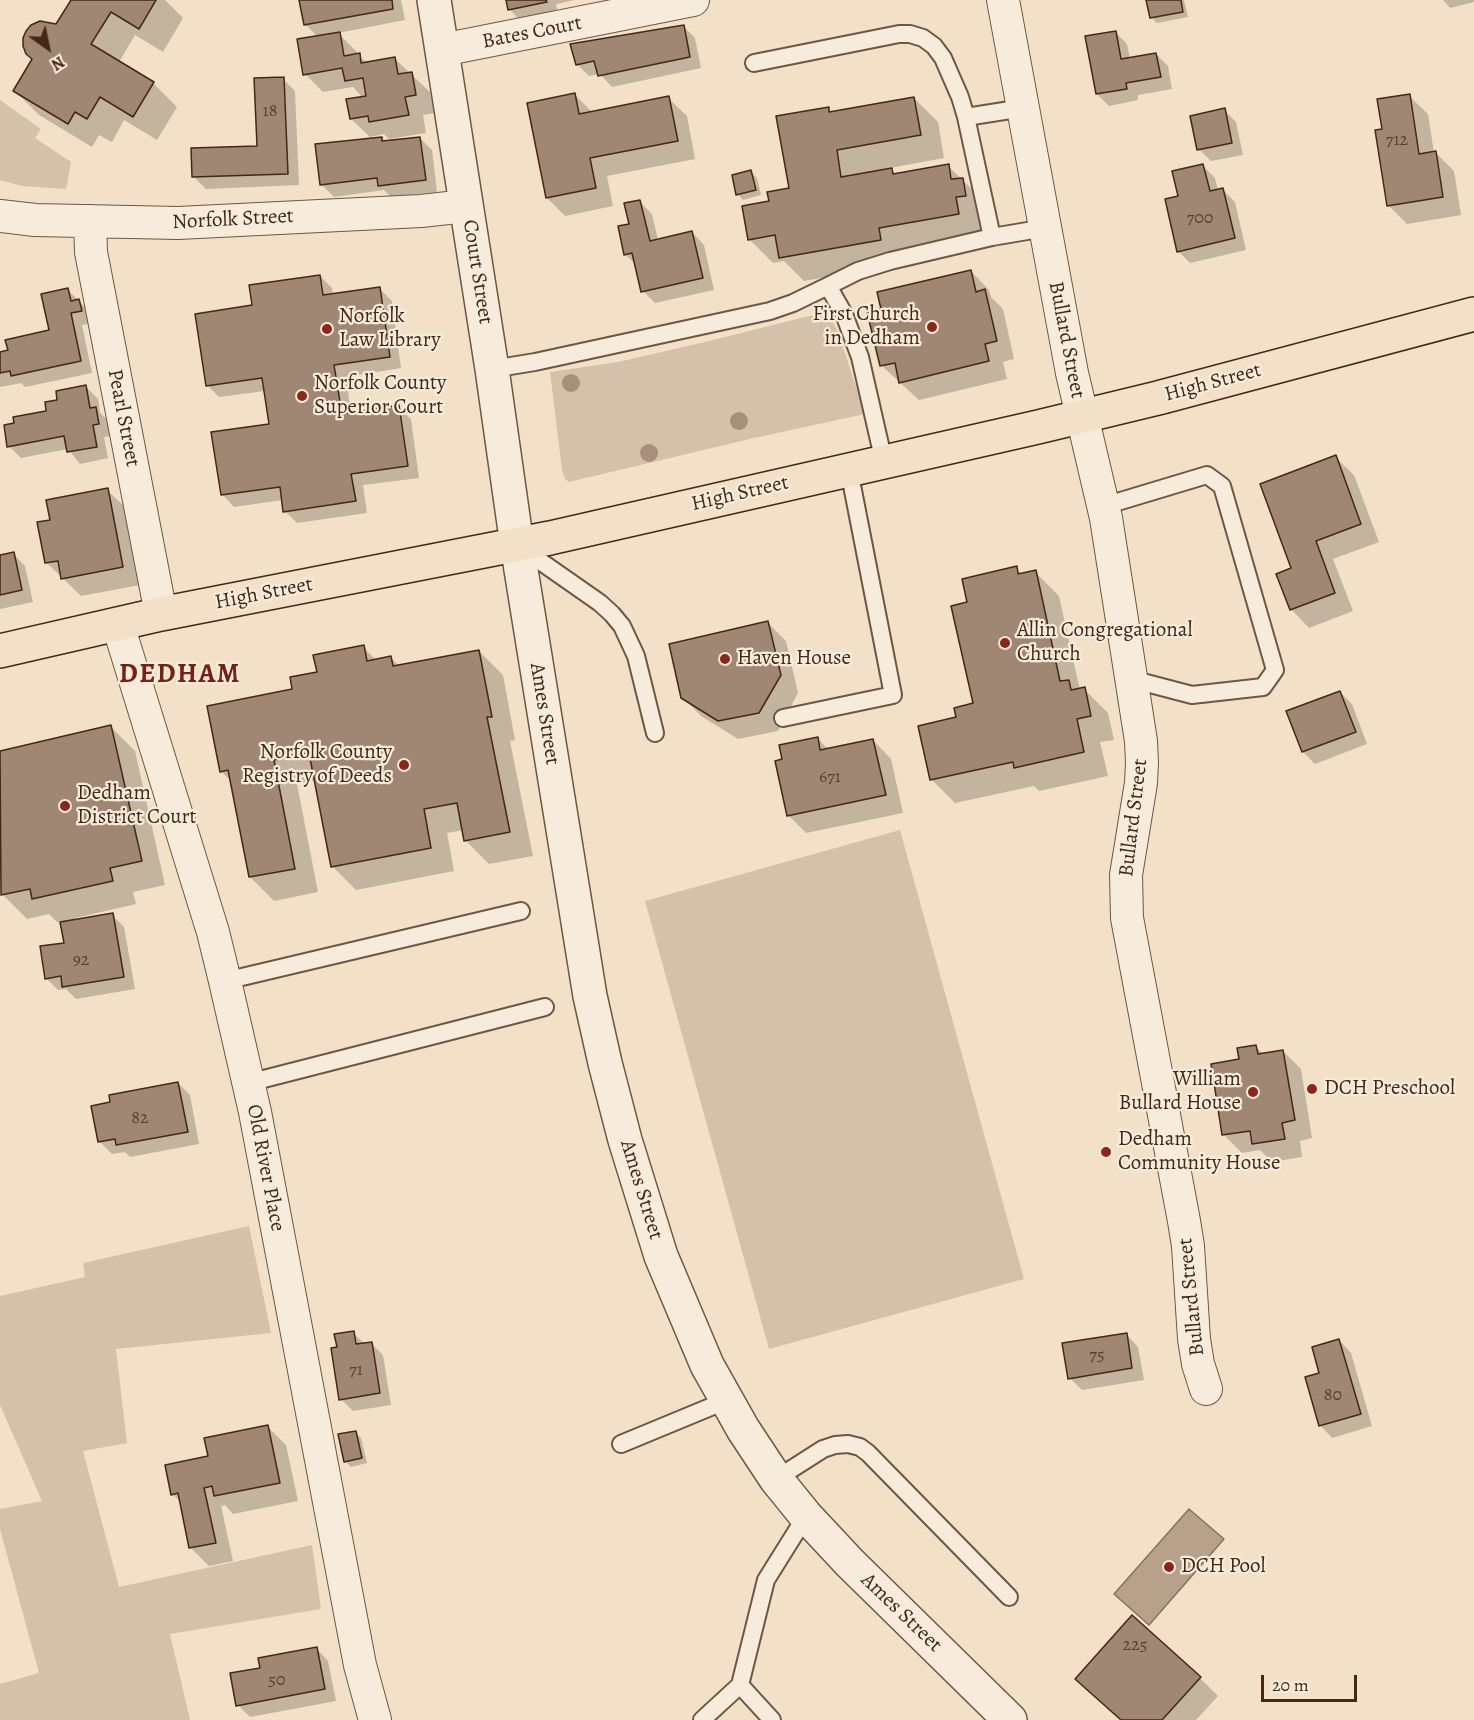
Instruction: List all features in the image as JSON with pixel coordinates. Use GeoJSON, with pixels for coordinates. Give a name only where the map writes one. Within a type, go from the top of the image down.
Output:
{"type":"FeatureCollection","features":[{"type":"Feature","properties":{"kind":"main road","name":"High Street"},"geometry":{"type":"LineString","coordinates":[[0,651],[161,615],[517,545],[1082,417],[1474,314]]}},
{"type":"Feature","properties":{"kind":"street","name":"Court Street"},"geometry":{"type":"LineString","coordinates":[[434,0],[517,545]]}},
{"type":"Feature","properties":{"kind":"street","name":"Bates Court"},"geometry":{"type":"LineString","coordinates":[[442,50],[693,0]]}},
{"type":"Feature","properties":{"kind":"street","name":"Bullard Street"},"geometry":{"type":"LineString","coordinates":[[1003,0],[1082,417],[1104,506],[1141,741],[1141,783],[1126,875],[1127,918],[1184,1221],[1194,1339],[1198,1364],[1206,1389]]}},
{"type":"Feature","properties":{"kind":"street","name":"Norfolk Street"},"geometry":{"type":"LineString","coordinates":[[0,216],[35,220],[178,223],[421,211],[466,206]]}},
{"type":"Feature","properties":{"kind":"street","name":"Pearl Street"},"geometry":{"type":"LineString","coordinates":[[90,221],[91,252],[161,615]]}},
{"type":"Feature","properties":{"kind":"street","name":"Ames Street"},"geometry":{"type":"LineString","coordinates":[[517,545],[593,1013],[625,1140],[661,1256],[706,1365],[759,1456],[806,1516],[850,1563],[1010,1720]]}},
{"type":"Feature","properties":{"kind":"street","name":"Old River Place"},"geometry":{"type":"LineString","coordinates":[[118,625],[213,932],[225,981],[263,1154],[360,1665],[375,1720]]}},
{"type":"Feature","properties":{"kind":"lane"},"geometry":{"type":"LineString","coordinates":[[754,63],[899,34],[910,34],[929,42],[943,58],[952,76],[966,117],[992,237]]}},
{"type":"Feature","properties":{"kind":"lane"},"geometry":{"type":"LineString","coordinates":[[966,117],[1023,108]]}},
{"type":"Feature","properties":{"kind":"lane"},"geometry":{"type":"LineString","coordinates":[[492,369],[535,362],[770,311],[793,303],[873,266],[992,237],[1045,228]]}},
{"type":"Feature","properties":{"kind":"lane"},"geometry":{"type":"LineString","coordinates":[[828,286],[844,315],[860,357],[884,462]]}},
{"type":"Feature","properties":{"kind":"lane"},"geometry":{"type":"LineString","coordinates":[[783,718],[893,695],[849,470]]}},
{"type":"Feature","properties":{"kind":"lane"},"geometry":{"type":"LineString","coordinates":[[1104,506],[1207,475],[1222,486],[1275,670],[1263,687],[1192,694],[1131,679]]}},
{"type":"Feature","properties":{"kind":"lane"},"geometry":{"type":"LineString","coordinates":[[517,545],[600,603],[622,626],[636,657],[655,733]]}},
{"type":"Feature","properties":{"kind":"lane"},"geometry":{"type":"LineString","coordinates":[[225,981],[521,911]]}},
{"type":"Feature","properties":{"kind":"lane"},"geometry":{"type":"LineString","coordinates":[[248,1083],[545,1007]]}},
{"type":"Feature","properties":{"kind":"lane"},"geometry":{"type":"LineString","coordinates":[[621,1444],[725,1401]]}},
{"type":"Feature","properties":{"kind":"lane"},"geometry":{"type":"LineString","coordinates":[[776,1479],[823,1449],[842,1444],[860,1447],[1010,1597]]}},
{"type":"Feature","properties":{"kind":"lane"},"geometry":{"type":"LineString","coordinates":[[702,1720],[740,1685],[766,1580],[806,1516]]}},
{"type":"Feature","properties":{"kind":"lane"},"geometry":{"type":"LineString","coordinates":[[740,1685],[772,1720]]}},
{"type":"Feature","properties":{"kind":"shaded area"},"geometry":{"type":"Polygon","coordinates":[[[0,100],[41,129],[35,138],[71,162],[66,189],[22,186],[0,180],[0,100]]]}},
{"type":"Feature","properties":{"kind":"shaded area"},"geometry":{"type":"Polygon","coordinates":[[[809,316],[824,316],[832,321],[838,332],[865,414],[569,482],[565,479],[550,372],[618,362],[809,316]]]}},
{"type":"Feature","properties":{"kind":"shaded area"},"geometry":{"type":"Polygon","coordinates":[[[900,830],[1024,1279],[769,1349],[645,901],[900,830]]]}},
{"type":"Feature","properties":{"kind":"shaded area"},"geometry":{"type":"Polygon","coordinates":[[[249,1226],[271,1333],[116,1349],[127,1443],[83,1451],[119,1587],[312,1545],[321,1609],[170,1634],[190,1720],[0,1720],[0,1684],[39,1673],[0,1529],[0,1509],[42,1501],[0,1405],[0,1296],[85,1277],[83,1263],[249,1226]]]}},
{"type":"Feature","properties":{"kind":"shaded area","name":"DCH Pool"},"geometry":{"type":"Polygon","coordinates":[[[1189,1509],[1224,1539],[1149,1625],[1114,1594],[1189,1509]]]}},
{"type":"Feature","properties":{"kind":"building"},"geometry":{"type":"Polygon","coordinates":[[[71,0],[156,0],[139,29],[111,12],[91,44],[154,82],[133,117],[100,97],[87,119],[75,112],[68,124],[13,91],[32,59],[26,54],[23,46],[26,31],[31,25],[40,21],[56,24],[71,0]]]}},
{"type":"Feature","properties":{"kind":"building"},"geometry":{"type":"Polygon","coordinates":[[[299,0],[392,0],[393,9],[304,25],[299,0]]]}},
{"type":"Feature","properties":{"kind":"building"},"geometry":{"type":"Polygon","coordinates":[[[506,0],[546,0],[547,2],[508,10],[506,0]]]}},
{"type":"Feature","properties":{"kind":"building"},"geometry":{"type":"Polygon","coordinates":[[[1146,0],[1181,0],[1183,12],[1150,18],[1146,0]]]}},
{"type":"Feature","properties":{"kind":"building"},"geometry":{"type":"Polygon","coordinates":[[[684,25],[690,57],[598,76],[594,61],[576,65],[570,44],[684,25]]]}},
{"type":"Feature","properties":{"kind":"building"},"geometry":{"type":"Polygon","coordinates":[[[1116,31],[1121,59],[1156,53],[1161,77],[1126,83],[1127,89],[1096,94],[1085,36],[1116,31]]]}},
{"type":"Feature","properties":{"kind":"building"},"geometry":{"type":"Polygon","coordinates":[[[340,32],[344,56],[360,53],[361,63],[395,57],[398,74],[412,72],[416,95],[405,97],[409,115],[369,122],[368,116],[350,119],[346,99],[366,96],[363,78],[345,81],[342,68],[303,75],[297,39],[340,32]]]}},
{"type":"Feature","properties":{"kind":"building"},"geometry":{"type":"Polygon","coordinates":[[[284,77],[288,174],[192,177],[191,148],[257,146],[254,78],[284,77]]]}},
{"type":"Feature","properties":{"kind":"building"},"geometry":{"type":"Polygon","coordinates":[[[575,93],[579,114],[669,96],[678,141],[590,158],[596,188],[546,198],[527,103],[575,93]]]}},
{"type":"Feature","properties":{"kind":"building"},"geometry":{"type":"Polygon","coordinates":[[[1410,94],[1419,154],[1436,151],[1443,197],[1387,206],[1375,130],[1382,129],[1377,99],[1410,94]]]}},
{"type":"Feature","properties":{"kind":"building"},"geometry":{"type":"Polygon","coordinates":[[[914,97],[921,135],[837,150],[841,177],[892,168],[893,174],[949,164],[951,179],[963,178],[966,196],[956,197],[959,214],[879,228],[881,240],[779,258],[775,235],[748,240],[742,206],[769,201],[767,192],[789,188],[776,116],[829,107],[829,112],[914,97]]]}},
{"type":"Feature","properties":{"kind":"building"},"geometry":{"type":"Polygon","coordinates":[[[1225,108],[1232,143],[1197,150],[1190,116],[1225,108]]]}},
{"type":"Feature","properties":{"kind":"building"},"geometry":{"type":"Polygon","coordinates":[[[382,137],[382,141],[420,137],[426,180],[378,186],[377,178],[320,185],[315,144],[382,137]]]}},
{"type":"Feature","properties":{"kind":"building"},"geometry":{"type":"Polygon","coordinates":[[[1203,164],[1210,191],[1223,188],[1235,238],[1177,252],[1165,199],[1178,196],[1172,171],[1203,164]]]}},
{"type":"Feature","properties":{"kind":"building"},"geometry":{"type":"Polygon","coordinates":[[[751,170],[756,190],[736,195],[732,175],[751,170]]]}},
{"type":"Feature","properties":{"kind":"building"},"geometry":{"type":"Polygon","coordinates":[[[640,200],[650,241],[692,231],[703,278],[641,292],[632,253],[624,255],[618,226],[629,224],[624,203],[640,200]]]}},
{"type":"Feature","properties":{"kind":"building","name":"First Church in Dedham"},"geometry":{"type":"Polygon","coordinates":[[[971,270],[976,292],[985,289],[997,341],[985,344],[989,361],[899,383],[895,363],[880,366],[867,312],[881,309],[877,292],[971,270]]]}},
{"type":"Feature","properties":{"kind":"building","name":"Norfolk County Superior Court"},"geometry":{"type":"Polygon","coordinates":[[[320,275],[323,295],[380,287],[390,357],[334,365],[342,414],[399,405],[408,466],[351,474],[356,501],[283,512],[280,487],[221,495],[211,432],[269,424],[262,378],[206,386],[195,314],[252,305],[249,285],[320,275]]]}},
{"type":"Feature","properties":{"kind":"building"},"geometry":{"type":"Polygon","coordinates":[[[68,288],[71,301],[79,299],[82,311],[71,313],[81,361],[11,376],[10,371],[0,373],[0,352],[8,350],[5,340],[49,330],[41,294],[68,288]]]}},
{"type":"Feature","properties":{"kind":"building"},"geometry":{"type":"Polygon","coordinates":[[[86,385],[90,408],[96,407],[99,424],[93,425],[97,447],[67,452],[64,436],[7,447],[4,425],[14,423],[13,417],[46,411],[45,402],[57,400],[56,391],[86,385]]]}},
{"type":"Feature","properties":{"kind":"building"},"geometry":{"type":"Polygon","coordinates":[[[1336,455],[1361,524],[1316,541],[1335,593],[1290,610],[1276,574],[1291,568],[1260,484],[1336,455]]]}},
{"type":"Feature","properties":{"kind":"building"},"geometry":{"type":"Polygon","coordinates":[[[108,488],[123,567],[61,579],[58,561],[45,563],[37,522],[50,520],[46,500],[108,488]]]}},
{"type":"Feature","properties":{"kind":"building"},"geometry":{"type":"Polygon","coordinates":[[[14,552],[22,590],[0,595],[0,555],[14,552]]]}},
{"type":"Feature","properties":{"kind":"building","name":"Allin Congregational Church"},"geometry":{"type":"Polygon","coordinates":[[[1017,566],[1018,574],[1036,570],[1060,681],[1069,680],[1071,690],[1085,687],[1091,716],[1077,719],[1084,752],[1014,768],[1013,762],[930,780],[918,726],[956,717],[954,708],[973,703],[951,606],[967,602],[962,579],[1017,566]]]}},
{"type":"Feature","properties":{"kind":"building","name":"Haven House"},"geometry":{"type":"Polygon","coordinates":[[[768,621],[781,675],[759,713],[718,721],[681,698],[669,644],[768,621]]]}},
{"type":"Feature","properties":{"kind":"building","name":"Norfolk County Registry of Deeds"},"geometry":{"type":"Polygon","coordinates":[[[364,645],[367,661],[391,656],[393,666],[479,650],[492,717],[487,717],[510,832],[464,841],[457,803],[424,809],[431,848],[331,867],[309,753],[274,760],[295,869],[249,877],[228,770],[220,772],[207,706],[292,689],[290,677],[317,672],[313,655],[364,645]]]}},
{"type":"Feature","properties":{"kind":"building"},"geometry":{"type":"Polygon","coordinates":[[[1340,691],[1356,732],[1302,752],[1286,711],[1340,691]]]}},
{"type":"Feature","properties":{"kind":"building","name":"Dedham District Court"},"geometry":{"type":"Polygon","coordinates":[[[111,725],[142,861],[110,868],[113,881],[32,899],[30,889],[1,895],[0,751],[111,725]]]}},
{"type":"Feature","properties":{"kind":"building"},"geometry":{"type":"Polygon","coordinates":[[[818,737],[820,750],[873,739],[886,795],[787,816],[775,761],[782,759],[779,745],[818,737]]]}},
{"type":"Feature","properties":{"kind":"building"},"geometry":{"type":"Polygon","coordinates":[[[113,913],[124,977],[62,987],[61,976],[45,979],[40,946],[64,943],[60,922],[113,913]]]}},
{"type":"Feature","properties":{"kind":"building","name":"William Bullard House"},"geometry":{"type":"Polygon","coordinates":[[[1256,1045],[1258,1054],[1283,1050],[1295,1120],[1282,1123],[1285,1139],[1252,1144],[1250,1131],[1222,1135],[1211,1064],[1239,1059],[1237,1048],[1256,1045]]]}},
{"type":"Feature","properties":{"kind":"building"},"geometry":{"type":"Polygon","coordinates":[[[178,1082],[188,1132],[116,1145],[115,1139],[98,1142],[91,1106],[110,1102],[109,1095],[178,1082]]]}},
{"type":"Feature","properties":{"kind":"building"},"geometry":{"type":"Polygon","coordinates":[[[354,1331],[356,1344],[372,1342],[380,1393],[339,1400],[331,1348],[337,1347],[334,1334],[354,1331]]]}},
{"type":"Feature","properties":{"kind":"building"},"geometry":{"type":"Polygon","coordinates":[[[1127,1333],[1132,1368],[1068,1379],[1062,1343],[1127,1333]]]}},
{"type":"Feature","properties":{"kind":"building"},"geometry":{"type":"Polygon","coordinates":[[[1339,1339],[1361,1414],[1319,1426],[1305,1377],[1319,1373],[1312,1347],[1339,1339]]]}},
{"type":"Feature","properties":{"kind":"building"},"geometry":{"type":"Polygon","coordinates":[[[268,1425],[280,1483],[214,1496],[212,1486],[204,1488],[216,1543],[189,1548],[178,1493],[171,1495],[165,1465],[208,1456],[204,1438],[268,1425]]]}},
{"type":"Feature","properties":{"kind":"building"},"geometry":{"type":"Polygon","coordinates":[[[356,1431],[362,1458],[344,1462],[338,1434],[356,1431]]]}},
{"type":"Feature","properties":{"kind":"building"},"geometry":{"type":"Polygon","coordinates":[[[1132,1615],[1201,1677],[1162,1720],[1121,1720],[1075,1679],[1132,1615]]]}},
{"type":"Feature","properties":{"kind":"building"},"geometry":{"type":"Polygon","coordinates":[[[317,1647],[325,1689],[236,1706],[230,1673],[260,1668],[258,1658],[317,1647]]]}},
{"type":"Feature","properties":{"kind":"place","name":"First Church in Dedham"},"geometry":{"type":"Point","coordinates":[932,327]}},
{"type":"Feature","properties":{"kind":"place","name":"Norfolk Law Library"},"geometry":{"type":"Point","coordinates":[327,329]}},
{"type":"Feature","properties":{"kind":"place","name":"Norfolk County Superior Court"},"geometry":{"type":"Point","coordinates":[302,396]}},
{"type":"Feature","properties":{"kind":"place","name":"Allin Congregational Church"},"geometry":{"type":"Point","coordinates":[1005,643]}},
{"type":"Feature","properties":{"kind":"place","name":"Haven House"},"geometry":{"type":"Point","coordinates":[725,659]}},
{"type":"Feature","properties":{"kind":"place","name":"Norfolk County Registry of Deeds"},"geometry":{"type":"Point","coordinates":[404,765]}},
{"type":"Feature","properties":{"kind":"place","name":"Dedham District Court"},"geometry":{"type":"Point","coordinates":[65,806]}},
{"type":"Feature","properties":{"kind":"place","name":"DCH Preschool"},"geometry":{"type":"Point","coordinates":[1312,1089]}},
{"type":"Feature","properties":{"kind":"place","name":"William Bullard House"},"geometry":{"type":"Point","coordinates":[1253,1092]}},
{"type":"Feature","properties":{"kind":"place","name":"Dedham Community House"},"geometry":{"type":"Point","coordinates":[1106,1152]}},
{"type":"Feature","properties":{"kind":"place","name":"DCH Pool"},"geometry":{"type":"Point","coordinates":[1169,1567]}},
{"type":"Feature","properties":{"kind":"district","name":"DEDHAM"},"geometry":{"type":"Point","coordinates":[180,675]}}]}
